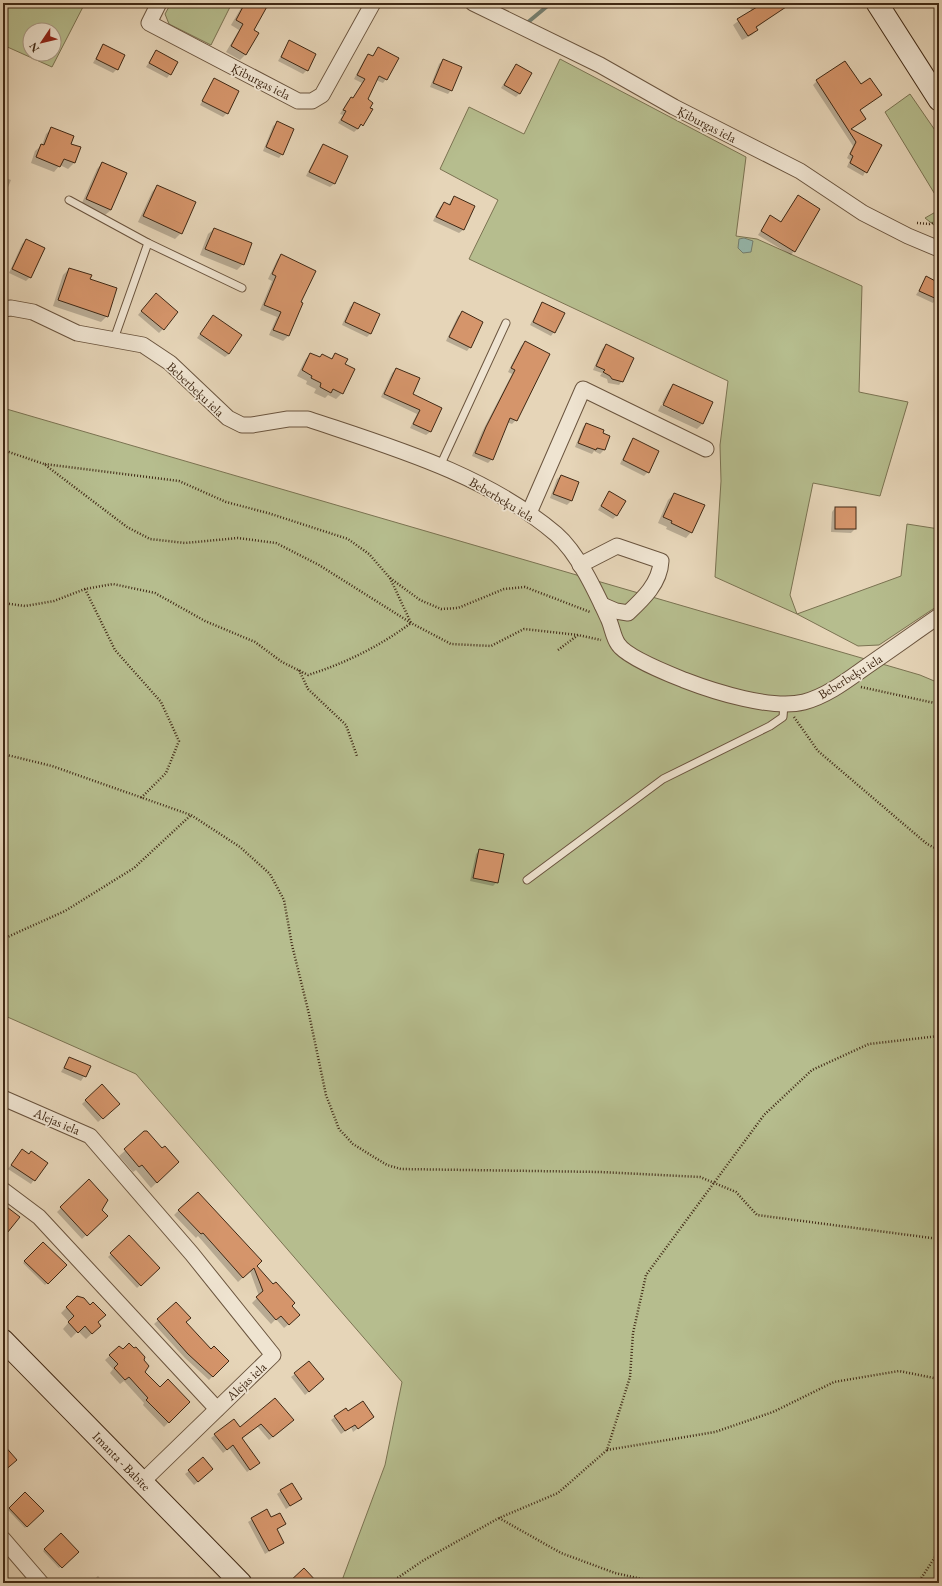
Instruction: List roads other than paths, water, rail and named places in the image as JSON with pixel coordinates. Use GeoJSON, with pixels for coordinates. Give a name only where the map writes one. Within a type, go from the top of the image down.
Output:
{"type":"FeatureCollection","features":[{"type":"Feature","properties":{"kind":"main road"},"geometry":{"type":"LineString","coordinates":[[877,3],[939,100]]}},
{"type":"Feature","properties":{"kind":"main road","name":"Imanta - Babīte"},"geometry":{"type":"LineString","coordinates":[[3,1340],[241,1583]]}},
{"type":"Feature","properties":{"kind":"street","name":"Ķiburgas iela"},"geometry":{"type":"LineString","coordinates":[[159,3],[149,23],[298,101],[312,101],[322,95],[373,3]]}},
{"type":"Feature","properties":{"kind":"street","name":"Ķiburgas iela"},"geometry":{"type":"LineString","coordinates":[[473,3],[600,65],[674,108],[800,171],[863,213],[908,236],[939,249]]}},
{"type":"Feature","properties":{"kind":"street","name":"Beberbeķu iela"},"geometry":{"type":"LineString","coordinates":[[3,309],[12,308],[32,312],[77,333],[143,345],[170,363],[228,418],[242,425],[252,425],[288,419],[308,419],[440,466],[496,493],[529,513],[558,536],[580,565],[602,605],[618,644],[629,653],[668,674],[710,690],[750,699],[784,704],[802,702],[820,696],[842,684],[939,616]]}},
{"type":"Feature","properties":{"kind":"street"},"geometry":{"type":"LineString","coordinates":[[529,513],[583,389],[706,449]]}},
{"type":"Feature","properties":{"kind":"street"},"geometry":{"type":"LineString","coordinates":[[580,565],[617,546],[661,561],[661,568],[654,585],[640,602],[628,613],[616,611],[602,605]]}},
{"type":"Feature","properties":{"kind":"street","name":"Alejas iela"},"geometry":{"type":"LineString","coordinates":[[3,1098],[90,1136],[192,1254],[273,1355],[217,1409],[39,1218],[3,1190]]}},
{"type":"Feature","properties":{"kind":"street"},"geometry":{"type":"LineString","coordinates":[[142,1482],[217,1409]]}},
{"type":"Feature","properties":{"kind":"street"},"geometry":{"type":"LineString","coordinates":[[3,1539],[40,1583]]}},
{"type":"Feature","properties":{"kind":"lane"},"geometry":{"type":"LineString","coordinates":[[69,200],[148,244],[242,288]]}},
{"type":"Feature","properties":{"kind":"lane"},"geometry":{"type":"LineString","coordinates":[[114,339],[148,244]]}},
{"type":"Feature","properties":{"kind":"lane"},"geometry":{"type":"LineString","coordinates":[[440,466],[506,323]]}},
{"type":"Feature","properties":{"kind":"lane"},"geometry":{"type":"LineString","coordinates":[[527,880],[663,779],[770,726],[783,717],[784,704]]}},
{"type":"Feature","properties":{"kind":"water"},"geometry":{"type":"Polygon","coordinates":[[[744,238],[753,241],[751,252],[743,253],[738,248],[739,239],[744,238]]]}},
{"type":"Feature","properties":{"kind":"waterway"},"geometry":{"type":"LineString","coordinates":[[527,23],[551,3]]}}]}
